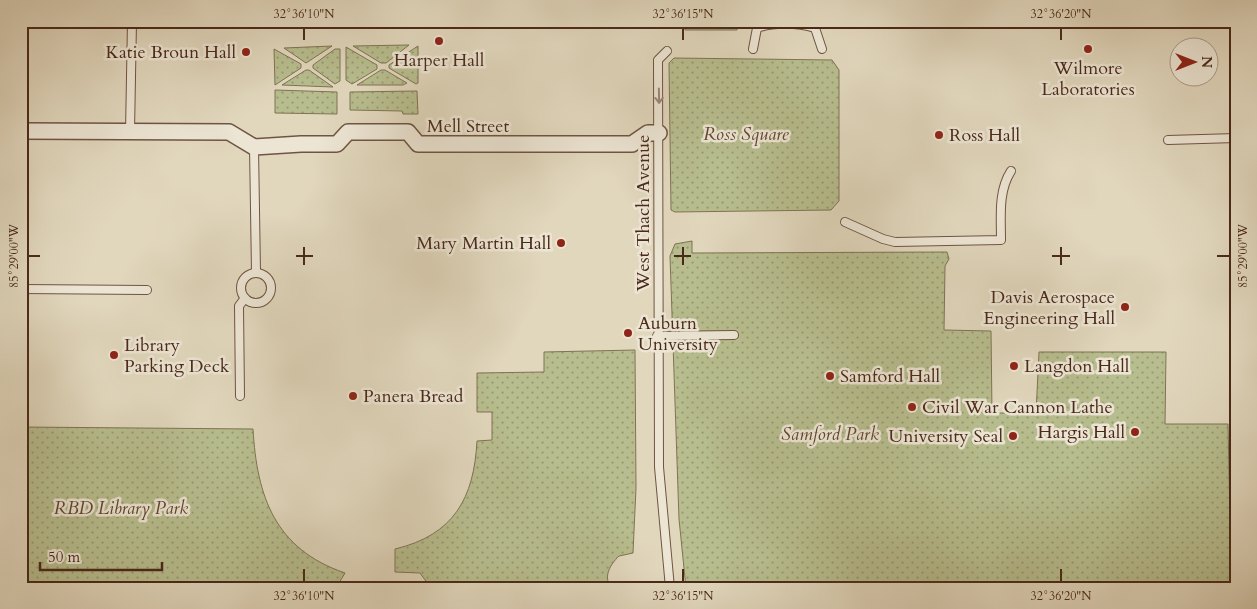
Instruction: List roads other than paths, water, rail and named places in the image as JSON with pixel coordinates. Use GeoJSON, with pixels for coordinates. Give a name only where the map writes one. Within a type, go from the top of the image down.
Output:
{"type":"FeatureCollection","features":[{"type":"Feature","properties":{"kind":"street"},"geometry":{"type":"LineString","coordinates":[[21,131],[229,132],[254,147]]}},
{"type":"Feature","properties":{"kind":"street","name":"Mell Street"},"geometry":{"type":"LineString","coordinates":[[254,147],[337,144],[348,132],[408,132],[418,144],[503,145],[632,144],[648,133],[658,133]]}},
{"type":"Feature","properties":{"kind":"lane"},"geometry":{"type":"LineString","coordinates":[[130,132],[132,21]]}},
{"type":"Feature","properties":{"kind":"lane"},"geometry":{"type":"LineString","coordinates":[[753,49],[757,28],[765,25],[788,25],[815,28],[822,49]]}},
{"type":"Feature","properties":{"kind":"lane","name":"West Thach Avenue"},"geometry":{"type":"LineString","coordinates":[[667,51],[658,60],[657,336],[659,467],[670,588]]}},
{"type":"Feature","properties":{"kind":"lane"},"geometry":{"type":"LineString","coordinates":[[1168,140],[1236,138]]}},
{"type":"Feature","properties":{"kind":"lane"},"geometry":{"type":"LineString","coordinates":[[254,147],[256,272]]}},
{"type":"Feature","properties":{"kind":"lane"},"geometry":{"type":"LineString","coordinates":[[846,222],[883,240],[894,242],[1001,240],[1001,201],[1006,179],[1011,172]]}},
{"type":"Feature","properties":{"kind":"lane"},"geometry":{"type":"LineString","coordinates":[[256,272],[266,276],[269,280],[270,295],[258,303],[245,298],[241,289],[244,279],[256,272]]}},
{"type":"Feature","properties":{"kind":"lane"},"geometry":{"type":"LineString","coordinates":[[21,289],[147,290]]}},
{"type":"Feature","properties":{"kind":"lane"},"geometry":{"type":"LineString","coordinates":[[240,396],[240,306],[245,298]]}},
{"type":"Feature","properties":{"kind":"lane"},"geometry":{"type":"LineString","coordinates":[[657,336],[734,334]]}},
{"type":"Feature","properties":{"kind":"place","name":"Harper Hall"},"geometry":{"type":"Point","coordinates":[439,41]}},
{"type":"Feature","properties":{"kind":"place","name":"Wilmore Laboratories"},"geometry":{"type":"Point","coordinates":[1088,49]}},
{"type":"Feature","properties":{"kind":"place","name":"Katie Broun Hall"},"geometry":{"type":"Point","coordinates":[246,52]}},
{"type":"Feature","properties":{"kind":"place","name":"Ross Hall"},"geometry":{"type":"Point","coordinates":[939,135]}},
{"type":"Feature","properties":{"kind":"place","name":"Mary Martin Hall"},"geometry":{"type":"Point","coordinates":[561,243]}},
{"type":"Feature","properties":{"kind":"place","name":"Davis Aerospace Engineering Hall"},"geometry":{"type":"Point","coordinates":[1125,307]}},
{"type":"Feature","properties":{"kind":"place","name":"Auburn University"},"geometry":{"type":"Point","coordinates":[628,333]}},
{"type":"Feature","properties":{"kind":"place","name":"Library Parking Deck"},"geometry":{"type":"Point","coordinates":[114,355]}},
{"type":"Feature","properties":{"kind":"place","name":"Langdon Hall"},"geometry":{"type":"Point","coordinates":[1014,366]}},
{"type":"Feature","properties":{"kind":"place","name":"Samford Hall"},"geometry":{"type":"Point","coordinates":[830,376]}},
{"type":"Feature","properties":{"kind":"place","name":"Panera Bread"},"geometry":{"type":"Point","coordinates":[353,396]}},
{"type":"Feature","properties":{"kind":"place","name":"Civil War Cannon Lathe"},"geometry":{"type":"Point","coordinates":[912,407]}},
{"type":"Feature","properties":{"kind":"place","name":"Hargis Hall"},"geometry":{"type":"Point","coordinates":[1135,432]}},
{"type":"Feature","properties":{"kind":"place","name":"University Seal"},"geometry":{"type":"Point","coordinates":[1013,436]}},
{"type":"Feature","properties":{"kind":"park label","name":"Ross Square"},"geometry":{"type":"Point","coordinates":[746,134]}},
{"type":"Feature","properties":{"kind":"park label","name":"Samford Park"},"geometry":{"type":"Point","coordinates":[830,434]}},
{"type":"Feature","properties":{"kind":"park label","name":"RBD Library Park"},"geometry":{"type":"Point","coordinates":[121,508]}}]}
